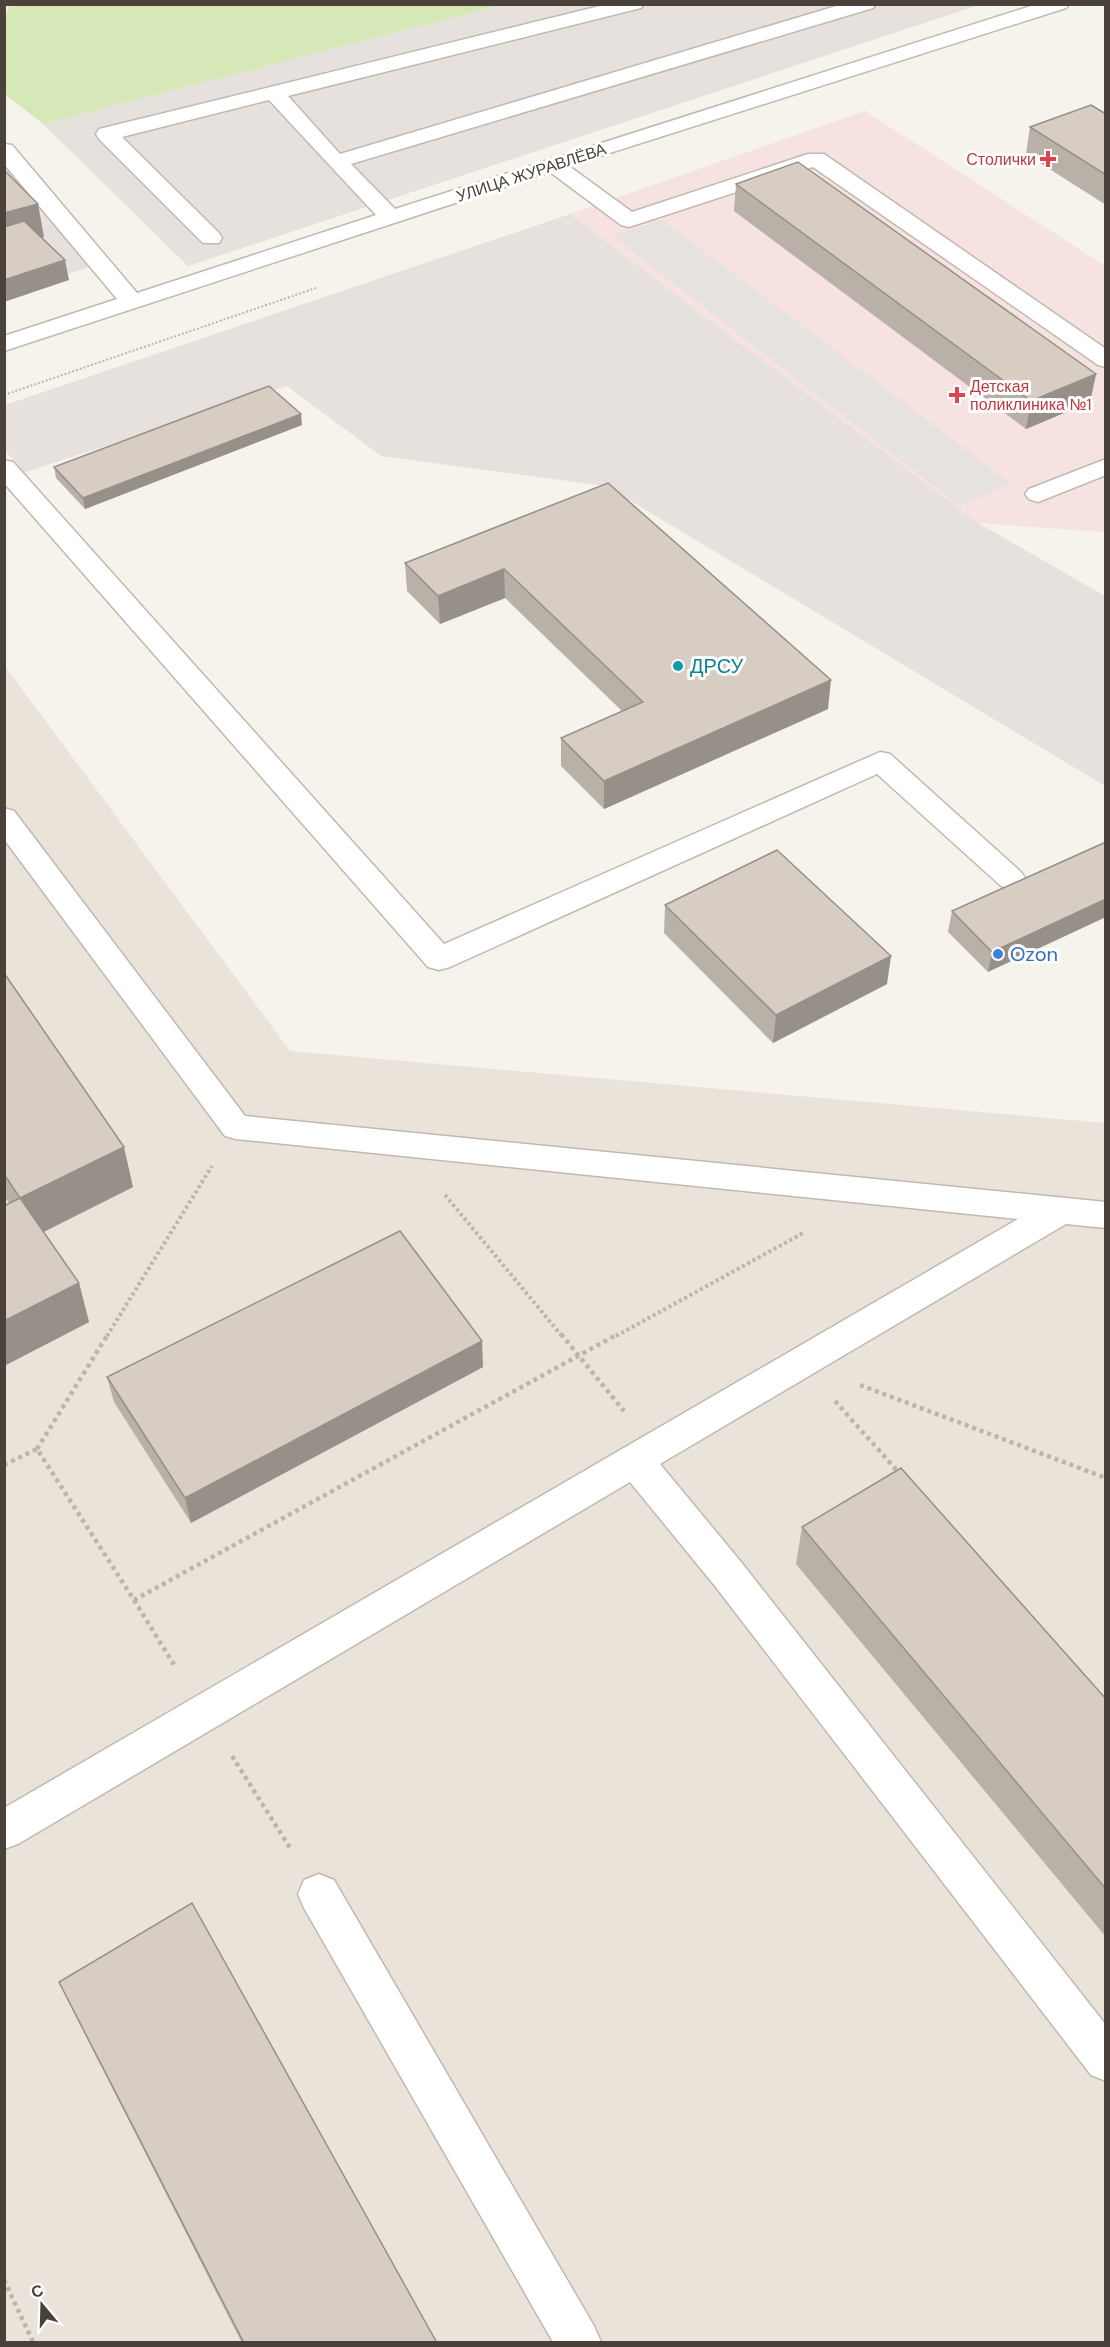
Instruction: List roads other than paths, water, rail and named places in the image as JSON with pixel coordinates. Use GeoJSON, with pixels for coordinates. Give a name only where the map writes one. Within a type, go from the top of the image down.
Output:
{"type":"FeatureCollection","features":[{"type":"Feature","properties":{"kind":"street"},"geometry":{"type":"LineString","coordinates":[[211,238],[107,134],[634,4]]}},
{"type":"Feature","properties":{"kind":"street"},"geometry":{"type":"LineString","coordinates":[[336,162],[866,4]]}},
{"type":"Feature","properties":{"kind":"street","name":"УЛИЦА ЖУРАВЛЁВА"},"geometry":{"type":"LineString","coordinates":[[4,344],[553,164],[1059,4]]}},
{"type":"Feature","properties":{"kind":"street"},"geometry":{"type":"LineString","coordinates":[[274,93],[336,162],[392,218]]}},
{"type":"Feature","properties":{"kind":"street"},"geometry":{"type":"LineString","coordinates":[[4,150],[132,302]]}},
{"type":"Feature","properties":{"kind":"street"},"geometry":{"type":"LineString","coordinates":[[553,164],[629,220],[816,159],[1106,360]]}},
{"type":"Feature","properties":{"kind":"street"},"geometry":{"type":"LineString","coordinates":[[1038,494],[1106,466]]}},
{"type":"Feature","properties":{"kind":"street"},"geometry":{"type":"LineString","coordinates":[[4,467],[439,959],[880,761],[1011,879]]}},
{"type":"Feature","properties":{"kind":"street"},"geometry":{"type":"LineString","coordinates":[[4,818],[236,1126],[1106,1215]]}},
{"type":"Feature","properties":{"kind":"street"},"geometry":{"type":"LineString","coordinates":[[4,1830],[1062,1210]]}},
{"type":"Feature","properties":{"kind":"street"},"geometry":{"type":"LineString","coordinates":[[644,1455],[735,1583],[1106,2060]]}},
{"type":"Feature","properties":{"kind":"street"},"geometry":{"type":"LineString","coordinates":[[319,1894],[578,2343]]}},
{"type":"Feature","properties":{"kind":"place","name":"Столички"},"geometry":{"type":"Point","coordinates":[1048,159]}},
{"type":"Feature","properties":{"kind":"place","name":"Детская поликлиника №1"},"geometry":{"type":"Point","coordinates":[957,395]}},
{"type":"Feature","properties":{"kind":"place","name":"ДРСУ"},"geometry":{"type":"Point","coordinates":[678,666]}},
{"type":"Feature","properties":{"kind":"place","name":"Ozon"},"geometry":{"type":"Point","coordinates":[998,954]}}]}
